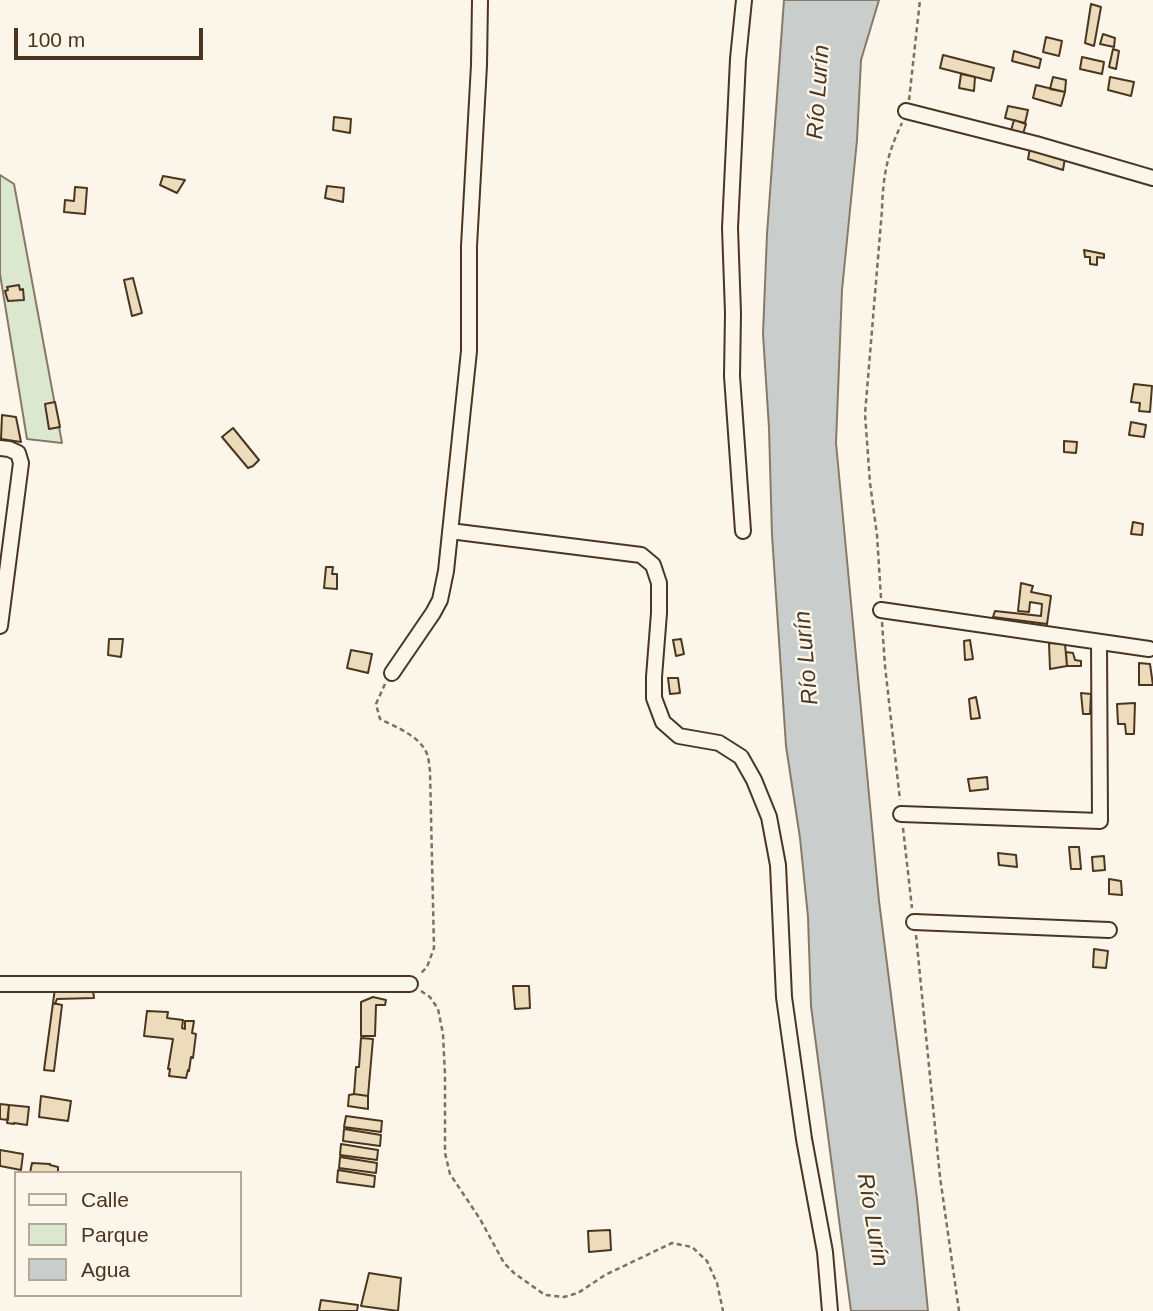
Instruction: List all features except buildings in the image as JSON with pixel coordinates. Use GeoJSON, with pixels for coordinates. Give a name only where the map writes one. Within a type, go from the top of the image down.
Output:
{"type":"FeatureCollection","features":[{"type":"Feature","properties":{"kind":"street"},"geometry":{"type":"LineString","coordinates":[[392,673],[433,614],[440,600],[446,571],[469,351],[469,246],[480,0]]}},
{"type":"Feature","properties":{"kind":"street"},"geometry":{"type":"LineString","coordinates":[[743,531],[732,376],[730,228],[738,59],[744,0]]}},
{"type":"Feature","properties":{"kind":"street"},"geometry":{"type":"LineString","coordinates":[[906,111],[1036,144],[1153,178]]}},
{"type":"Feature","properties":{"kind":"street"},"geometry":{"type":"LineString","coordinates":[[0,448],[18,453],[21,463],[6,539],[0,626]]}},
{"type":"Feature","properties":{"kind":"street"},"geometry":{"type":"LineString","coordinates":[[450,531],[640,555],[653,565],[659,583],[654,698],[663,722],[678,736],[719,743],[741,757],[769,817],[778,865],[784,997],[804,1139],[825,1252],[830,1311]]}},
{"type":"Feature","properties":{"kind":"street"},"geometry":{"type":"LineString","coordinates":[[881,610],[1149,649]]}},
{"type":"Feature","properties":{"kind":"street"},"geometry":{"type":"LineString","coordinates":[[901,814],[1100,821],[1099,642]]}},
{"type":"Feature","properties":{"kind":"street"},"geometry":{"type":"LineString","coordinates":[[914,922],[1109,930]]}},
{"type":"Feature","properties":{"kind":"street"},"geometry":{"type":"LineString","coordinates":[[0,984],[410,984]]}},
{"type":"Feature","properties":{"kind":"path"},"geometry":{"type":"LineString","coordinates":[[920,0],[910,93],[906,111],[888,156],[883,179],[865,414],[877,535],[885,666],[940,1177],[958,1311]]}},
{"type":"Feature","properties":{"kind":"path"},"geometry":{"type":"LineString","coordinates":[[392,673],[381,689],[376,704],[380,719],[409,734],[422,746],[428,755],[430,771],[434,948],[427,967],[410,984],[430,997],[438,1009],[443,1034],[445,1075],[445,1153],[450,1174],[480,1219],[504,1263],[545,1295],[565,1297],[578,1293],[605,1275],[672,1243],[692,1247],[706,1261],[717,1283],[723,1311]]}},
{"type":"Feature","properties":{"kind":"green space"},"geometry":{"type":"Polygon","coordinates":[[[0,175],[14,184],[62,443],[27,439],[0,274],[0,175]]]}},
{"type":"Feature","properties":{"kind":"water","name":"Río Lurín"},"geometry":{"type":"Polygon","coordinates":[[[784,0],[879,0],[861,60],[857,140],[842,290],[836,443],[879,901],[917,1199],[928,1311],[851,1311],[811,1006],[808,917],[800,838],[786,746],[772,535],[763,334],[767,234],[784,0]]]}}]}
